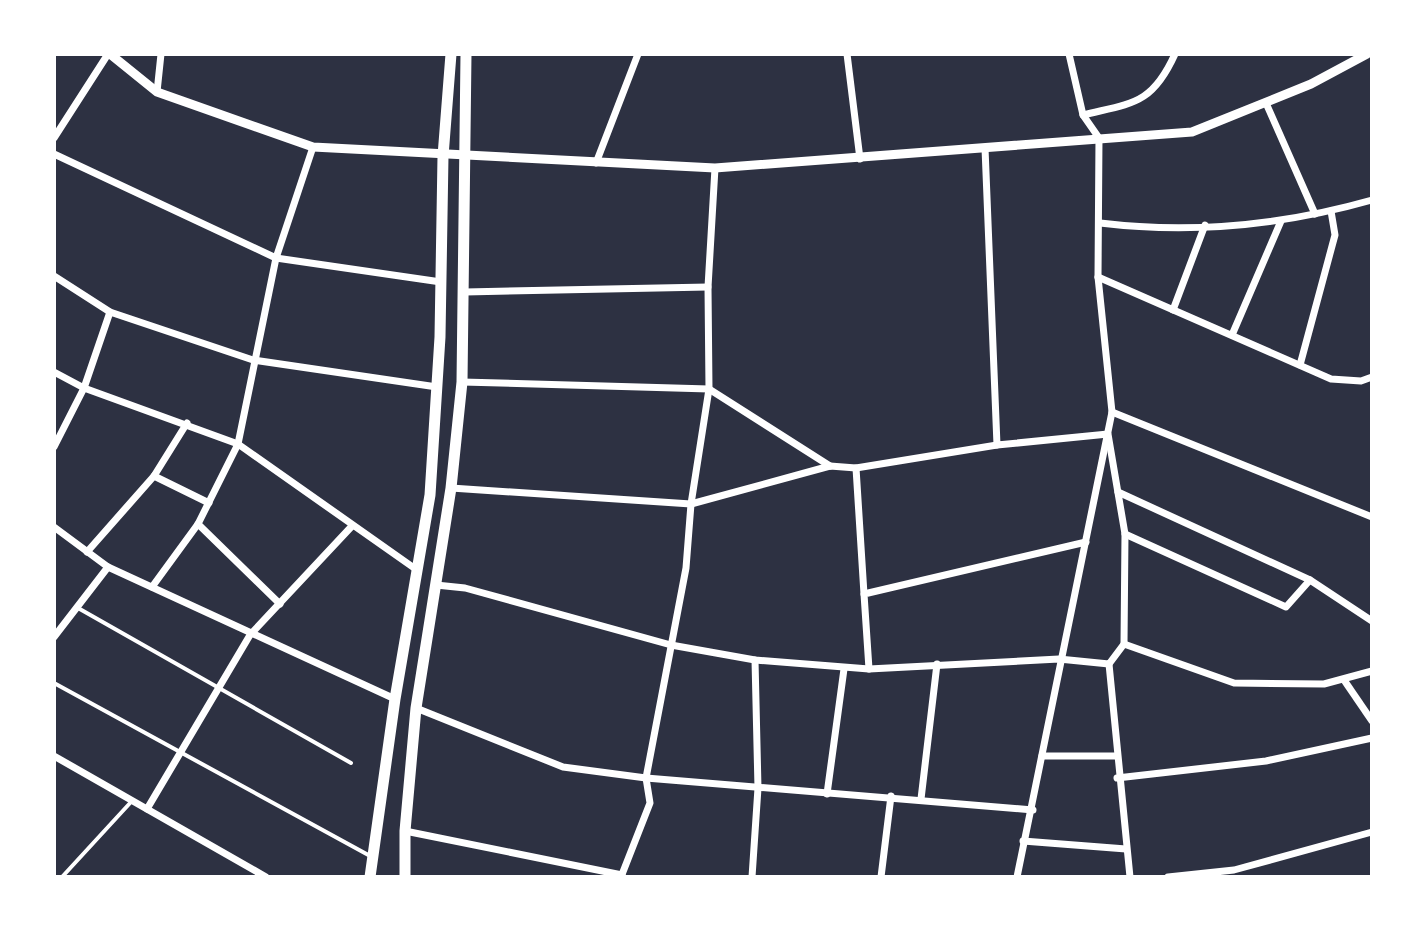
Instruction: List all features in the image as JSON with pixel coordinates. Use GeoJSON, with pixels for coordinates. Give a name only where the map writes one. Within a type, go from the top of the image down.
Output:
{"type":"FeatureCollection","features":[{"type":"Feature","properties":{"kind":"main road"},"geometry":{"type":"LineString","coordinates":[[370,877],[395,699],[430,495],[437,387],[443,156],[451,54]]}},
{"type":"Feature","properties":{"kind":"main road"},"geometry":{"type":"LineString","coordinates":[[405,877],[405,831],[416,708],[451,488],[462,382],[466,54]]}},
{"type":"Feature","properties":{"kind":"street"},"geometry":{"type":"LineString","coordinates":[[54,138],[109,54],[157,92],[313,147],[715,168],[860,160],[1192,132],[1266,103],[1367,54]]}},
{"type":"Feature","properties":{"kind":"street"},"geometry":{"type":"LineString","coordinates":[[157,92],[161,54]]}},
{"type":"Feature","properties":{"kind":"street"},"geometry":{"type":"LineString","coordinates":[[596,163],[638,54]]}},
{"type":"Feature","properties":{"kind":"street"},"geometry":{"type":"LineString","coordinates":[[847,54],[860,160]]}},
{"type":"Feature","properties":{"kind":"street"},"geometry":{"type":"LineString","coordinates":[[1017,877],[1023,841],[1033,810],[1059,659],[1112,412],[1098,277],[1099,138],[1083,115],[1069,54]]}},
{"type":"Feature","properties":{"kind":"street"},"geometry":{"type":"LineString","coordinates":[[1083,115],[1144,100],[1168,69],[1175,54]]}},
{"type":"Feature","properties":{"kind":"street"},"geometry":{"type":"LineString","coordinates":[[1266,103],[1315,214]]}},
{"type":"Feature","properties":{"kind":"street"},"geometry":{"type":"LineString","coordinates":[[152,587],[198,524],[238,444],[276,258],[313,147]]}},
{"type":"Feature","properties":{"kind":"street"},"geometry":{"type":"LineString","coordinates":[[985,148],[997,445]]}},
{"type":"Feature","properties":{"kind":"street"},"geometry":{"type":"LineString","coordinates":[[54,154],[276,258],[441,282]]}},
{"type":"Feature","properties":{"kind":"street"},"geometry":{"type":"LineString","coordinates":[[405,831],[622,876],[650,803],[646,778],[686,568],[691,504],[709,389],[708,287],[715,168]]}},
{"type":"Feature","properties":{"kind":"street"},"geometry":{"type":"LineString","coordinates":[[1100,223],[1161,230],[1281,221],[1372,200]]}},
{"type":"Feature","properties":{"kind":"street"},"geometry":{"type":"LineString","coordinates":[[1300,365],[1335,235],[1331,211]]}},
{"type":"Feature","properties":{"kind":"street"},"geometry":{"type":"LineString","coordinates":[[1232,335],[1281,221]]}},
{"type":"Feature","properties":{"kind":"street"},"geometry":{"type":"LineString","coordinates":[[1173,310],[1205,225]]}},
{"type":"Feature","properties":{"kind":"street"},"geometry":{"type":"LineString","coordinates":[[54,276],[110,312],[253,360],[437,387]]}},
{"type":"Feature","properties":{"kind":"street"},"geometry":{"type":"LineString","coordinates":[[1098,277],[1331,379],[1361,381],[1372,377]]}},
{"type":"Feature","properties":{"kind":"street"},"geometry":{"type":"LineString","coordinates":[[465,292],[708,287]]}},
{"type":"Feature","properties":{"kind":"street"},"geometry":{"type":"LineString","coordinates":[[54,447],[84,388],[110,312]]}},
{"type":"Feature","properties":{"kind":"street"},"geometry":{"type":"LineString","coordinates":[[54,372],[84,388],[238,444],[260,456],[352,526],[417,570]]}},
{"type":"Feature","properties":{"kind":"street"},"geometry":{"type":"LineString","coordinates":[[462,382],[709,389],[830,466]]}},
{"type":"Feature","properties":{"kind":"street"},"geometry":{"type":"LineString","coordinates":[[1112,412],[1372,517]]}},
{"type":"Feature","properties":{"kind":"street"},"geometry":{"type":"LineString","coordinates":[[87,552],[154,476],[187,423]]}},
{"type":"Feature","properties":{"kind":"street"},"geometry":{"type":"LineString","coordinates":[[451,488],[691,504],[830,466],[856,468],[997,445],[1108,434]]}},
{"type":"Feature","properties":{"kind":"street"},"geometry":{"type":"LineString","coordinates":[[1108,434],[1125,534],[1124,644],[1109,664],[1117,778],[1130,877]]}},
{"type":"Feature","properties":{"kind":"street"},"geometry":{"type":"LineString","coordinates":[[856,468],[869,669]]}},
{"type":"Feature","properties":{"kind":"street"},"geometry":{"type":"LineString","coordinates":[[154,476],[209,503]]}},
{"type":"Feature","properties":{"kind":"street"},"geometry":{"type":"LineString","coordinates":[[1118,492],[1310,580],[1372,621]]}},
{"type":"Feature","properties":{"kind":"street"},"geometry":{"type":"LineString","coordinates":[[198,524],[280,604]]}},
{"type":"Feature","properties":{"kind":"street"},"geometry":{"type":"LineString","coordinates":[[147,809],[250,635],[352,526]]}},
{"type":"Feature","properties":{"kind":"street"},"geometry":{"type":"LineString","coordinates":[[54,527],[108,567],[250,635],[395,699]]}},
{"type":"Feature","properties":{"kind":"street"},"geometry":{"type":"LineString","coordinates":[[1125,534],[1286,607],[1310,580]]}},
{"type":"Feature","properties":{"kind":"street"},"geometry":{"type":"LineString","coordinates":[[864,594],[1086,542]]}},
{"type":"Feature","properties":{"kind":"street"},"geometry":{"type":"LineString","coordinates":[[54,637],[108,567]]}},
{"type":"Feature","properties":{"kind":"street"},"geometry":{"type":"LineString","coordinates":[[436,585],[465,588],[671,645],[755,660],[844,669],[1059,659],[1109,664]]}},
{"type":"Feature","properties":{"kind":"street"},"geometry":{"type":"LineString","coordinates":[[1124,644],[1234,683],[1324,684],[1372,671]]}},
{"type":"Feature","properties":{"kind":"street"},"geometry":{"type":"LineString","coordinates":[[752,877],[758,788],[755,660]]}},
{"type":"Feature","properties":{"kind":"street"},"geometry":{"type":"LineString","coordinates":[[921,799],[937,664]]}},
{"type":"Feature","properties":{"kind":"street"},"geometry":{"type":"LineString","coordinates":[[827,794],[844,669]]}},
{"type":"Feature","properties":{"kind":"street"},"geometry":{"type":"LineString","coordinates":[[1344,680],[1372,721]]}},
{"type":"Feature","properties":{"kind":"street"},"geometry":{"type":"LineString","coordinates":[[416,708],[563,767],[646,778],[1033,810]]}},
{"type":"Feature","properties":{"kind":"street"},"geometry":{"type":"LineString","coordinates":[[1117,778],[1266,761],[1372,738]]}},
{"type":"Feature","properties":{"kind":"street"},"geometry":{"type":"LineString","coordinates":[[54,756],[266,877]]}},
{"type":"Feature","properties":{"kind":"street"},"geometry":{"type":"LineString","coordinates":[[1042,756],[1116,756]]}},
{"type":"Feature","properties":{"kind":"street"},"geometry":{"type":"LineString","coordinates":[[881,877],[891,796]]}},
{"type":"Feature","properties":{"kind":"street"},"geometry":{"type":"LineString","coordinates":[[1168,877],[1234,870],[1372,832]]}},
{"type":"Feature","properties":{"kind":"street"},"geometry":{"type":"LineString","coordinates":[[1023,841],[1126,849]]}},
{"type":"Feature","properties":{"kind":"lane"},"geometry":{"type":"LineString","coordinates":[[77,607],[351,763]]}},
{"type":"Feature","properties":{"kind":"lane"},"geometry":{"type":"LineString","coordinates":[[54,683],[374,858]]}},
{"type":"Feature","properties":{"kind":"lane"},"geometry":{"type":"LineString","coordinates":[[62,877],[132,801]]}}]}
